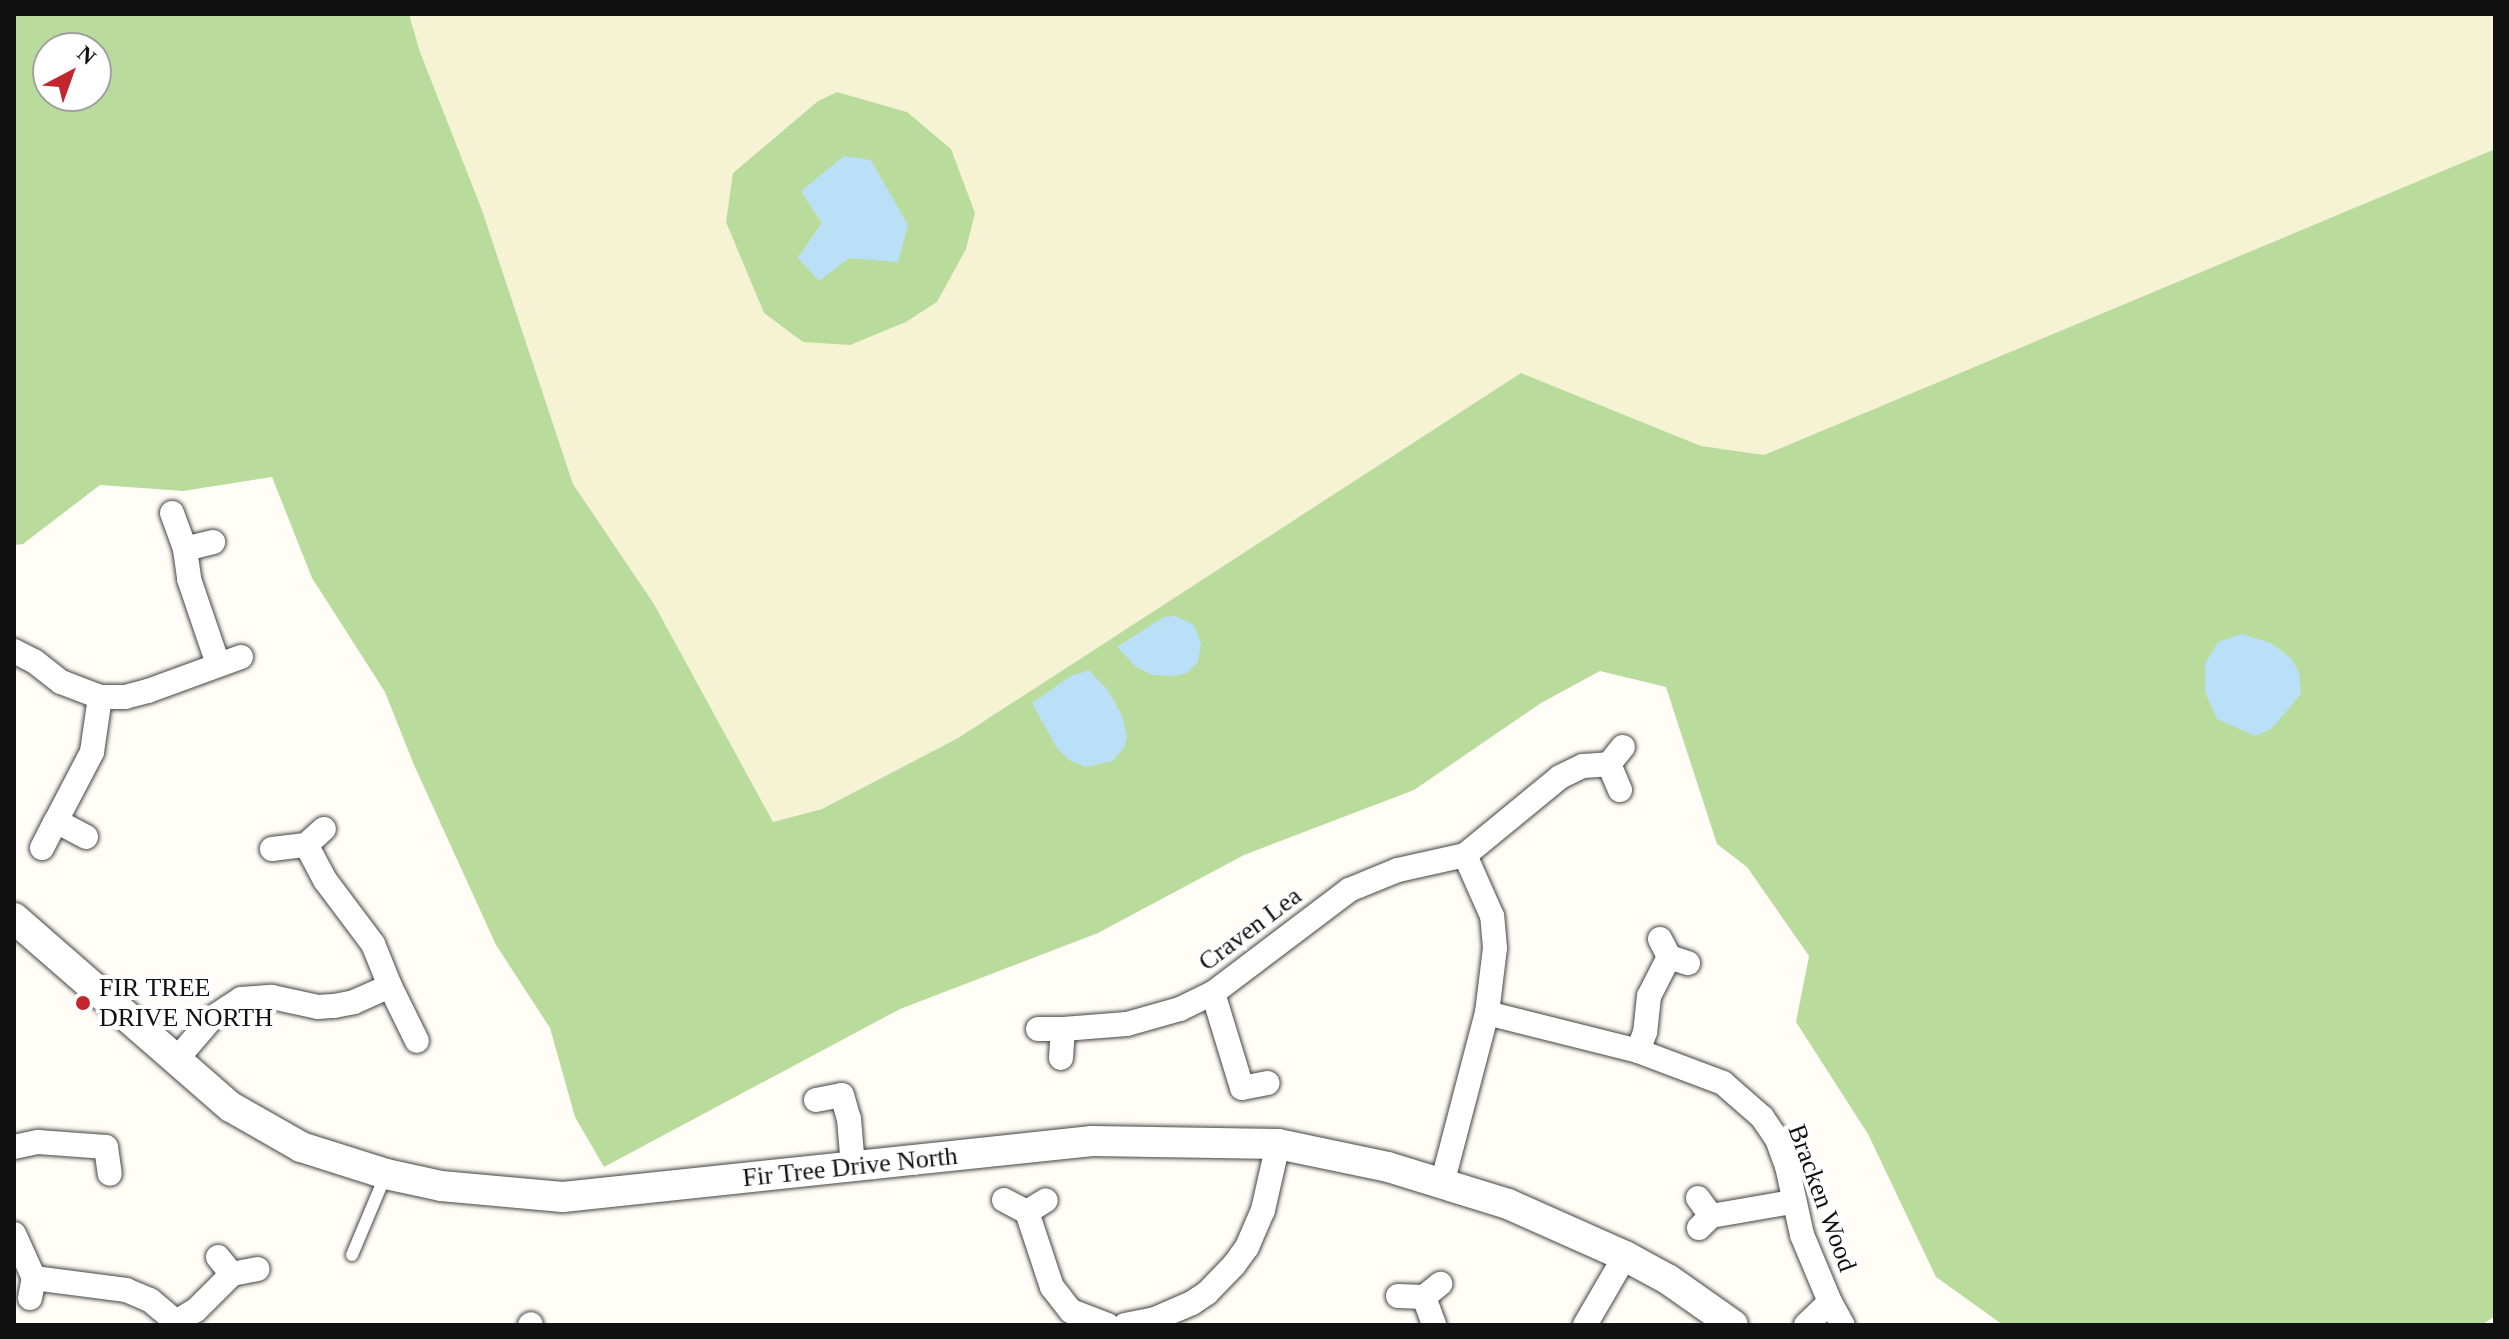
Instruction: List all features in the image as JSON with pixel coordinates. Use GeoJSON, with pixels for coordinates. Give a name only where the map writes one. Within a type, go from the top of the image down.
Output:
{"type":"FeatureCollection","features":[{"type":"Feature","properties":{"kind":"street"},"geometry":{"type":"LineString","coordinates":[[14,651],[61,682],[100,697],[125,697],[229,660],[189,579],[185,549],[172,513]]}},
{"type":"Feature","properties":{"kind":"street"},"geometry":{"type":"LineString","coordinates":[[185,549],[213,542]]}},
{"type":"Feature","properties":{"kind":"street"},"geometry":{"type":"LineString","coordinates":[[42,848],[92,752],[100,697]]}},
{"type":"Feature","properties":{"kind":"street","name":"Craven Lea"},"geometry":{"type":"LineString","coordinates":[[1038,1029],[1089,1029],[1154,1018],[1213,993],[1349,890],[1398,870],[1465,855],[1560,777],[1583,766],[1616,756],[1620,790]]}},
{"type":"Feature","properties":{"kind":"street"},"geometry":{"type":"LineString","coordinates":[[56,821],[86,837]]}},
{"type":"Feature","properties":{"kind":"street"},"geometry":{"type":"LineString","coordinates":[[272,849],[315,837],[329,887],[373,944],[417,1041]]}},
{"type":"Feature","properties":{"kind":"street"},"geometry":{"type":"LineString","coordinates":[[1442,1184],[1487,1013],[1495,948],[1492,916],[1465,855]]}},
{"type":"Feature","properties":{"kind":"street","name":"Fir Tree Drive North"},"geometry":{"type":"LineString","coordinates":[[18,930],[231,1107],[274,1133],[331,1158],[386,1174],[441,1186],[563,1197],[1092,1141],[1278,1144],[1388,1167],[1508,1204],[1625,1256],[1669,1280],[1733,1325]]}},
{"type":"Feature","properties":{"kind":"street"},"geometry":{"type":"LineString","coordinates":[[1638,1051],[1645,1032],[1649,996],[1672,953]]}},
{"type":"Feature","properties":{"kind":"street"},"geometry":{"type":"LineString","coordinates":[[176,1060],[212,1018],[241,999],[272,997],[318,1007],[334,1006],[363,999],[390,986]]}},
{"type":"Feature","properties":{"kind":"street"},"geometry":{"type":"LineString","coordinates":[[1213,993],[1242,1088],[1268,1083]]}},
{"type":"Feature","properties":{"kind":"street","name":"Bracken Wood"},"geometry":{"type":"LineString","coordinates":[[1487,1013],[1638,1051],[1700,1072],[1742,1098],[1777,1139],[1787,1166],[1792,1202],[1802,1235],[1843,1325]]}},
{"type":"Feature","properties":{"kind":"street"},"geometry":{"type":"LineString","coordinates":[[1061,1058],[1063,1029]]}},
{"type":"Feature","properties":{"kind":"street"},"geometry":{"type":"LineString","coordinates":[[834,1072],[849,1119],[853,1167]]}},
{"type":"Feature","properties":{"kind":"street"},"geometry":{"type":"LineString","coordinates":[[816,1100],[842,1095]]}},
{"type":"Feature","properties":{"kind":"street"},"geometry":{"type":"LineString","coordinates":[[14,1147],[38,1142],[113,1139],[110,1174]]}},
{"type":"Feature","properties":{"kind":"street"},"geometry":{"type":"LineString","coordinates":[[1125,1325],[1165,1315],[1192,1303],[1207,1293],[1234,1265],[1247,1247],[1263,1210],[1278,1144]]}},
{"type":"Feature","properties":{"kind":"street"},"geometry":{"type":"LineString","coordinates":[[1004,1200],[1037,1206],[1052,1287],[1082,1318],[1107,1325]]}},
{"type":"Feature","properties":{"kind":"street"},"geometry":{"type":"LineString","coordinates":[[1703,1214],[1792,1202]]}},
{"type":"Feature","properties":{"kind":"street"},"geometry":{"type":"LineString","coordinates":[[14,1234],[32,1288],[126,1290],[150,1300],[176,1322],[196,1310],[225,1265],[258,1269]]}},
{"type":"Feature","properties":{"kind":"street"},"geometry":{"type":"LineString","coordinates":[[1585,1325],[1625,1256]]}},
{"type":"Feature","properties":{"kind":"street"},"geometry":{"type":"LineString","coordinates":[[1398,1296],[1432,1291],[1434,1325]]}},
{"type":"Feature","properties":{"kind":"street","name":"Bracken Wood"},"geometry":{"type":"LineString","coordinates":[[1806,1325],[1830,1302]]}},
{"type":"Feature","properties":{"kind":"lane"},"geometry":{"type":"LineString","coordinates":[[352,1255],[386,1174]]}},
{"type":"Feature","properties":{"kind":"shaded area"},"geometry":{"type":"Polygon","coordinates":[[[409,14],[2495,14],[2495,149],[1764,455],[1701,446],[1521,374],[958,738],[822,809],[773,822],[654,604],[573,484],[482,210],[420,52],[409,14]],[[837,92],[818,101],[733,173],[837,92]]]}},
{"type":"Feature","properties":{"kind":"green space"},"geometry":{"type":"Polygon","coordinates":[[[14,14],[409,14],[420,52],[482,210],[573,484],[654,604],[773,822],[822,809],[958,738],[1521,373],[1701,446],[1764,455],[2495,149],[2495,1316],[2482,1325],[2003,1325],[1936,1277],[1868,1134],[1796,1022],[1809,956],[1747,867],[1717,844],[1666,687],[1600,671],[1541,703],[1414,790],[1244,855],[1098,933],[900,1009],[604,1167],[575,1117],[550,1028],[496,945],[414,765],[385,692],[312,578],[272,477],[183,491],[100,485],[23,544],[14,545],[14,14]]]}},
{"type":"Feature","properties":{"kind":"green space"},"geometry":{"type":"Polygon","coordinates":[[[837,92],[907,112],[951,149],[975,213],[966,249],[937,302],[906,322],[850,345],[803,342],[764,313],[726,222],[733,173],[818,101],[837,92]],[[802,192],[822,223],[798,258],[869,258],[802,192]]]}},
{"type":"Feature","properties":{"kind":"water"},"geometry":{"type":"Polygon","coordinates":[[[844,156],[871,160],[908,225],[898,262],[849,258],[819,281],[798,258],[822,223],[801,191],[844,156]]]}},
{"type":"Feature","properties":{"kind":"water"},"geometry":{"type":"Polygon","coordinates":[[[1175,616],[1194,625],[1201,643],[1198,662],[1187,673],[1152,675],[1136,667],[1117,647],[1164,617],[1175,616]]]}},
{"type":"Feature","properties":{"kind":"water"},"geometry":{"type":"Polygon","coordinates":[[[2242,634],[2271,643],[2291,658],[2299,672],[2301,694],[2271,729],[2255,736],[2217,719],[2205,692],[2205,663],[2218,642],[2242,634]]]}},
{"type":"Feature","properties":{"kind":"water"},"geometry":{"type":"Polygon","coordinates":[[[1089,670],[1109,692],[1122,716],[1127,737],[1124,748],[1112,761],[1086,767],[1069,760],[1057,748],[1032,703],[1071,676],[1089,670]]]}},
{"type":"Feature","properties":{"kind":"place","name":"FIR TREE DRIVE NORTH"},"geometry":{"type":"Point","coordinates":[83,1003]}}]}
